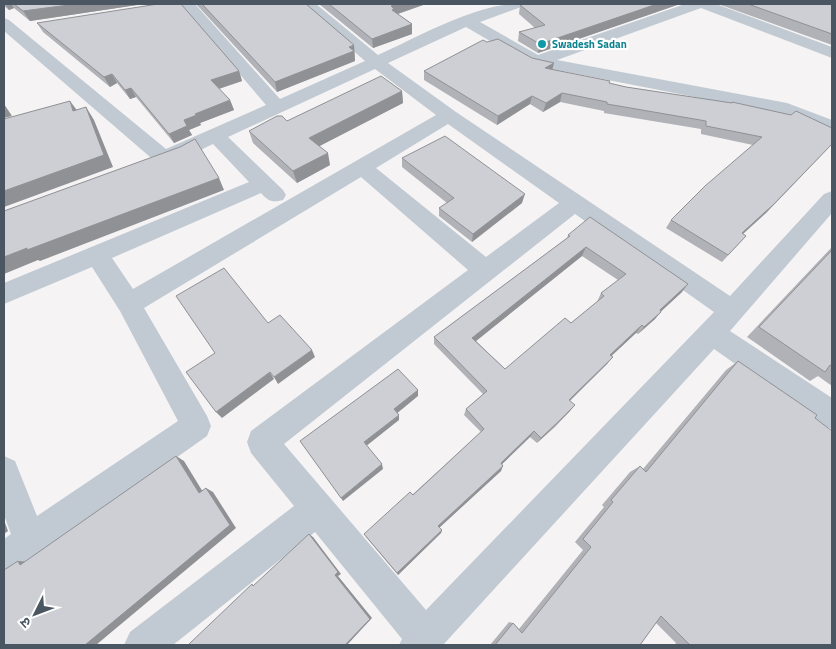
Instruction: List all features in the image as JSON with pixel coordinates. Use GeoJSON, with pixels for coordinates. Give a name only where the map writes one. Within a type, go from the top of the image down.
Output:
{"type":"FeatureCollection","features":[{"type":"Feature","properties":{"kind":"street"},"geometry":{"type":"LineString","coordinates":[[180,4],[278,108]]}},
{"type":"Feature","properties":{"kind":"street"},"geometry":{"type":"LineString","coordinates":[[308,4],[377,63],[448,116],[731,310]]}},
{"type":"Feature","properties":{"kind":"street"},"geometry":{"type":"LineString","coordinates":[[146,165],[377,63],[471,14],[516,4]]}},
{"type":"Feature","properties":{"kind":"street"},"geometry":{"type":"LineString","coordinates":[[537,62],[698,4]]}},
{"type":"Feature","properties":{"kind":"street"},"geometry":{"type":"LineString","coordinates":[[703,4],[832,53]]}},
{"type":"Feature","properties":{"kind":"street"},"geometry":{"type":"LineString","coordinates":[[471,14],[537,62],[787,109],[832,127]]}},
{"type":"Feature","properties":{"kind":"street"},"geometry":{"type":"LineString","coordinates":[[6,28],[30,27]]}},
{"type":"Feature","properties":{"kind":"street"},"geometry":{"type":"LineString","coordinates":[[6,28],[84,101],[164,158]]}},
{"type":"Feature","properties":{"kind":"street"},"geometry":{"type":"LineString","coordinates":[[128,304],[448,116]]}},
{"type":"Feature","properties":{"kind":"street"},"geometry":{"type":"LineString","coordinates":[[215,135],[290,209]]}},
{"type":"Feature","properties":{"kind":"street"},"geometry":{"type":"LineString","coordinates":[[362,167],[486,271]]}},
{"type":"Feature","properties":{"kind":"street"},"geometry":{"type":"LineString","coordinates":[[4,294],[263,184]]}},
{"type":"Feature","properties":{"kind":"street"},"geometry":{"type":"LineString","coordinates":[[575,202],[262,442],[421,641],[712,333],[832,199]]}},
{"type":"Feature","properties":{"kind":"street"},"geometry":{"type":"LineString","coordinates":[[4,559],[196,426],[128,304],[96,254]]}},
{"type":"Feature","properties":{"kind":"street"},"geometry":{"type":"LineString","coordinates":[[712,333],[832,415]]}},
{"type":"Feature","properties":{"kind":"street"},"geometry":{"type":"LineString","coordinates":[[4,472],[30,541]]}},
{"type":"Feature","properties":{"kind":"street"},"geometry":{"type":"LineString","coordinates":[[143,645],[317,509]]}},
{"type":"Feature","properties":{"kind":"building"},"geometry":{"type":"Polygon","coordinates":[[[14,4],[76,4],[23,11],[14,4]]]}},
{"type":"Feature","properties":{"kind":"building"},"geometry":{"type":"Polygon","coordinates":[[[158,4],[181,4],[239,71],[211,80],[230,100],[184,120],[187,126],[169,134],[131,88],[125,90],[112,74],[104,77],[37,23],[158,4]]]}},
{"type":"Feature","properties":{"kind":"building"},"geometry":{"type":"Polygon","coordinates":[[[202,4],[306,4],[354,45],[349,47],[354,51],[275,82],[202,4]]]}},
{"type":"Feature","properties":{"kind":"building"},"geometry":{"type":"Polygon","coordinates":[[[329,4],[399,4],[391,6],[394,9],[392,10],[412,24],[372,39],[329,4]]]}},
{"type":"Feature","properties":{"kind":"building"},"geometry":{"type":"Polygon","coordinates":[[[657,4],[540,44],[519,32],[545,25],[520,5],[657,4]]]}},
{"type":"Feature","properties":{"kind":"building"},"geometry":{"type":"Polygon","coordinates":[[[748,4],[832,4],[832,34],[748,4]]]}},
{"type":"Feature","properties":{"kind":"building"},"geometry":{"type":"Polygon","coordinates":[[[498,39],[532,58],[554,63],[545,68],[610,81],[609,83],[626,87],[732,102],[791,115],[796,111],[832,128],[832,144],[774,204],[742,233],[746,236],[728,255],[671,220],[705,186],[762,137],[706,126],[706,121],[607,104],[607,102],[562,93],[546,103],[532,96],[498,116],[424,71],[483,40],[487,42],[498,39]]]}},
{"type":"Feature","properties":{"kind":"building"},"geometry":{"type":"Polygon","coordinates":[[[381,76],[402,91],[309,138],[328,153],[293,171],[249,131],[277,116],[282,116],[287,121],[381,76]]]}},
{"type":"Feature","properties":{"kind":"building"},"geometry":{"type":"Polygon","coordinates":[[[70,101],[73,111],[86,107],[104,155],[4,191],[4,119],[70,101]]]}},
{"type":"Feature","properties":{"kind":"building"},"geometry":{"type":"Polygon","coordinates":[[[445,136],[525,194],[473,234],[439,208],[454,198],[402,158],[445,136]]]}},
{"type":"Feature","properties":{"kind":"building"},"geometry":{"type":"Polygon","coordinates":[[[195,139],[219,178],[4,257],[4,211],[180,147],[195,139]]]}},
{"type":"Feature","properties":{"kind":"building"},"geometry":{"type":"Polygon","coordinates":[[[590,217],[688,284],[660,310],[661,312],[644,327],[642,325],[610,355],[613,357],[569,400],[575,405],[559,421],[541,438],[534,431],[501,463],[503,466],[438,526],[442,530],[397,573],[364,534],[410,492],[413,495],[484,429],[466,409],[487,391],[434,337],[570,236],[568,235],[590,217]],[[586,247],[472,338],[505,369],[565,318],[571,323],[604,296],[601,293],[626,274],[586,247]]]}},
{"type":"Feature","properties":{"kind":"building"},"geometry":{"type":"Polygon","coordinates":[[[832,250],[832,366],[830,365],[825,372],[759,327],[832,250]]]}},
{"type":"Feature","properties":{"kind":"building"},"geometry":{"type":"Polygon","coordinates":[[[224,268],[268,323],[280,315],[312,350],[274,377],[270,372],[216,412],[186,372],[215,353],[176,296],[224,268]]]}},
{"type":"Feature","properties":{"kind":"building"},"geometry":{"type":"Polygon","coordinates":[[[738,361],[817,415],[815,418],[832,431],[832,645],[690,645],[661,616],[640,645],[495,645],[513,623],[522,633],[591,547],[583,539],[613,502],[611,500],[640,466],[646,472],[738,361]]]}},
{"type":"Feature","properties":{"kind":"building"},"geometry":{"type":"Polygon","coordinates":[[[398,369],[418,390],[394,409],[399,415],[364,442],[382,464],[341,498],[300,441],[398,369]]]}},
{"type":"Feature","properties":{"kind":"building"},"geometry":{"type":"Polygon","coordinates":[[[176,456],[199,493],[206,488],[230,525],[85,645],[4,645],[4,570],[18,561],[20,565],[176,456]]]}},
{"type":"Feature","properties":{"kind":"building"},"geometry":{"type":"Polygon","coordinates":[[[309,534],[338,572],[335,575],[370,619],[345,645],[188,645],[252,584],[253,586],[309,534]]]}},
{"type":"Feature","properties":{"kind":"place","name":"Swadesh Sadan"},"geometry":{"type":"Point","coordinates":[542,44]}}]}
